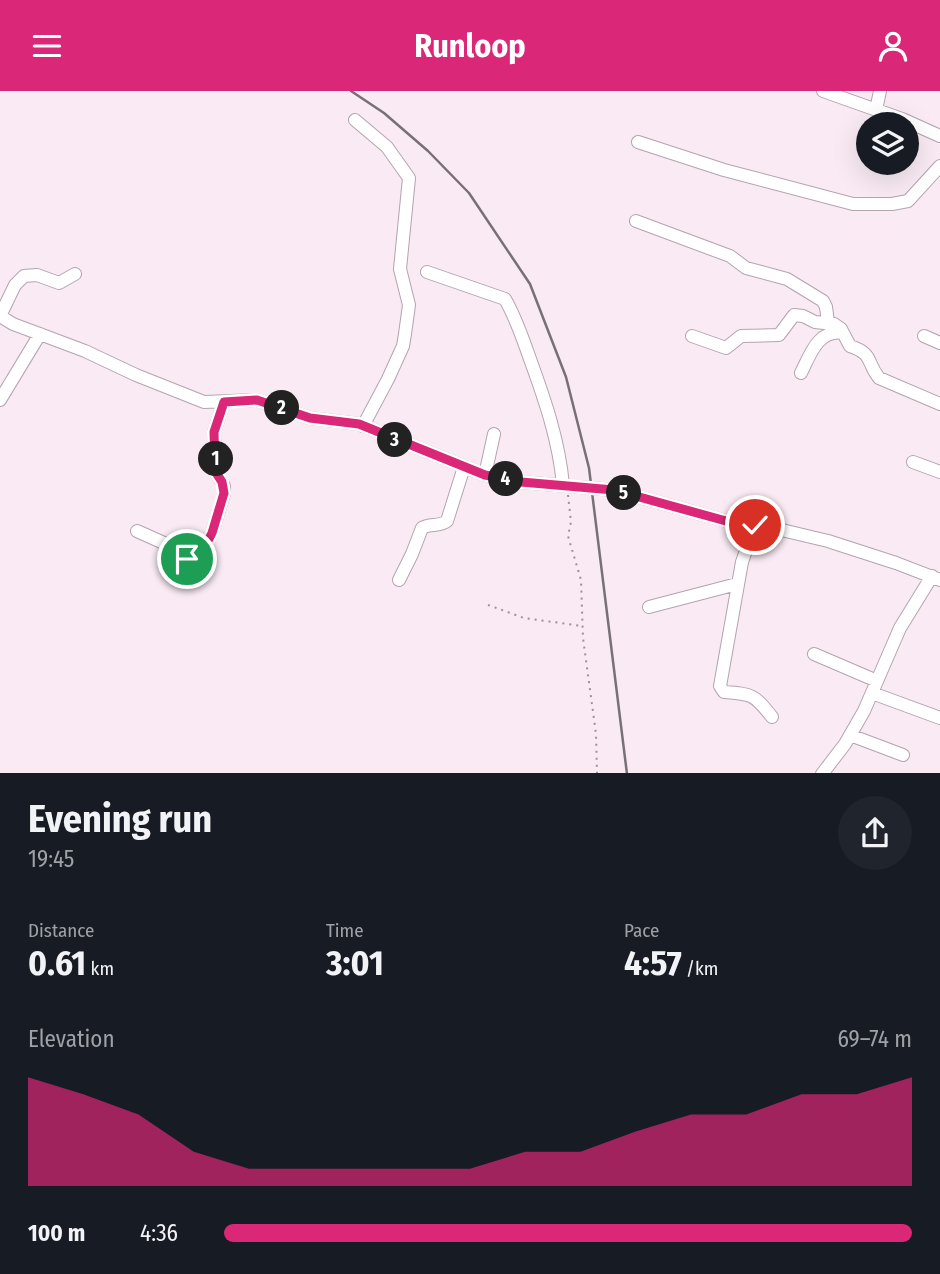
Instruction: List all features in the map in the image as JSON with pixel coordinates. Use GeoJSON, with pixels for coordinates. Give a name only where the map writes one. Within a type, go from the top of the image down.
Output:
{"type":"FeatureCollection","features":[{"type":"Feature","properties":{"kind":"street"},"geometry":{"type":"LineString","coordinates":[[823,91],[940,136]]}},
{"type":"Feature","properties":{"kind":"street"},"geometry":{"type":"LineString","coordinates":[[876,110],[880,91]]}},
{"type":"Feature","properties":{"kind":"street"},"geometry":{"type":"LineString","coordinates":[[355,120],[387,148],[409,178],[400,269],[409,305],[403,347],[363,426]]}},
{"type":"Feature","properties":{"kind":"street"},"geometry":{"type":"LineString","coordinates":[[638,142],[724,170],[853,204],[892,204],[908,201],[940,166]]}},
{"type":"Feature","properties":{"kind":"street"},"geometry":{"type":"LineString","coordinates":[[636,221],[730,255],[746,268],[788,279],[823,301],[827,307],[828,322]]}},
{"type":"Feature","properties":{"kind":"street"},"geometry":{"type":"LineString","coordinates":[[427,272],[505,299],[522,336],[551,421],[565,485]]}},
{"type":"Feature","properties":{"kind":"street"},"geometry":{"type":"LineString","coordinates":[[75,274],[59,283],[37,275],[24,276],[15,285],[0,316],[13,324],[85,351],[196,399],[211,403],[261,401],[310,418],[363,426],[485,475],[521,482],[614,490],[726,521],[828,541],[936,578],[900,628],[850,735],[822,773]]}},
{"type":"Feature","properties":{"kind":"street"},"geometry":{"type":"LineString","coordinates":[[692,336],[726,348],[741,336],[779,335],[794,315],[815,322],[828,322],[839,327],[850,346],[861,350],[870,358],[878,378],[940,404]]}},
{"type":"Feature","properties":{"kind":"street"},"geometry":{"type":"LineString","coordinates":[[801,373],[822,338],[836,332],[843,333]]}},
{"type":"Feature","properties":{"kind":"street"},"geometry":{"type":"LineString","coordinates":[[0,400],[40,334]]}},
{"type":"Feature","properties":{"kind":"street"},"geometry":{"type":"LineString","coordinates":[[924,336],[940,343]]}},
{"type":"Feature","properties":{"kind":"street"},"geometry":{"type":"LineString","coordinates":[[137,531],[166,544],[191,561],[197,559],[202,552],[216,522],[224,493],[222,482],[215,471],[214,432],[224,402]]}},
{"type":"Feature","properties":{"kind":"street"},"geometry":{"type":"LineString","coordinates":[[485,475],[494,434]]}},
{"type":"Feature","properties":{"kind":"street"},"geometry":{"type":"LineString","coordinates":[[913,462],[940,472]]}},
{"type":"Feature","properties":{"kind":"street"},"geometry":{"type":"LineString","coordinates":[[399,580],[422,528],[447,521],[464,467]]}},
{"type":"Feature","properties":{"kind":"street"},"geometry":{"type":"LineString","coordinates":[[755,525],[737,584],[720,685],[724,692],[750,695],[762,703],[772,717]]}},
{"type":"Feature","properties":{"kind":"street"},"geometry":{"type":"LineString","coordinates":[[649,607],[737,584]]}},
{"type":"Feature","properties":{"kind":"street"},"geometry":{"type":"LineString","coordinates":[[814,655],[940,718]]}},
{"type":"Feature","properties":{"kind":"street"},"geometry":{"type":"LineString","coordinates":[[850,735],[903,755]]}},
{"type":"Feature","properties":{"kind":"path"},"geometry":{"type":"LineString","coordinates":[[565,485],[571,522],[568,536],[579,568],[596,734],[597,773]]}},
{"type":"Feature","properties":{"kind":"path"},"geometry":{"type":"LineString","coordinates":[[488,605],[524,618],[583,626]]}},
{"type":"Feature","properties":{"kind":"railway"},"geometry":{"type":"LineString","coordinates":[[351,91],[384,113],[428,151],[469,193],[530,284],[566,377],[589,468],[627,773]]}},
{"type":"Feature","properties":{"kind":"route"},"geometry":{"type":"LineString","coordinates":[[187,559],[194,561],[202,552],[212,533],[224,493],[224,486],[215,471],[214,432],[224,402],[249,399],[265,401],[310,418],[359,424],[485,475],[521,482],[614,490],[726,521],[755,525]]}}]}
